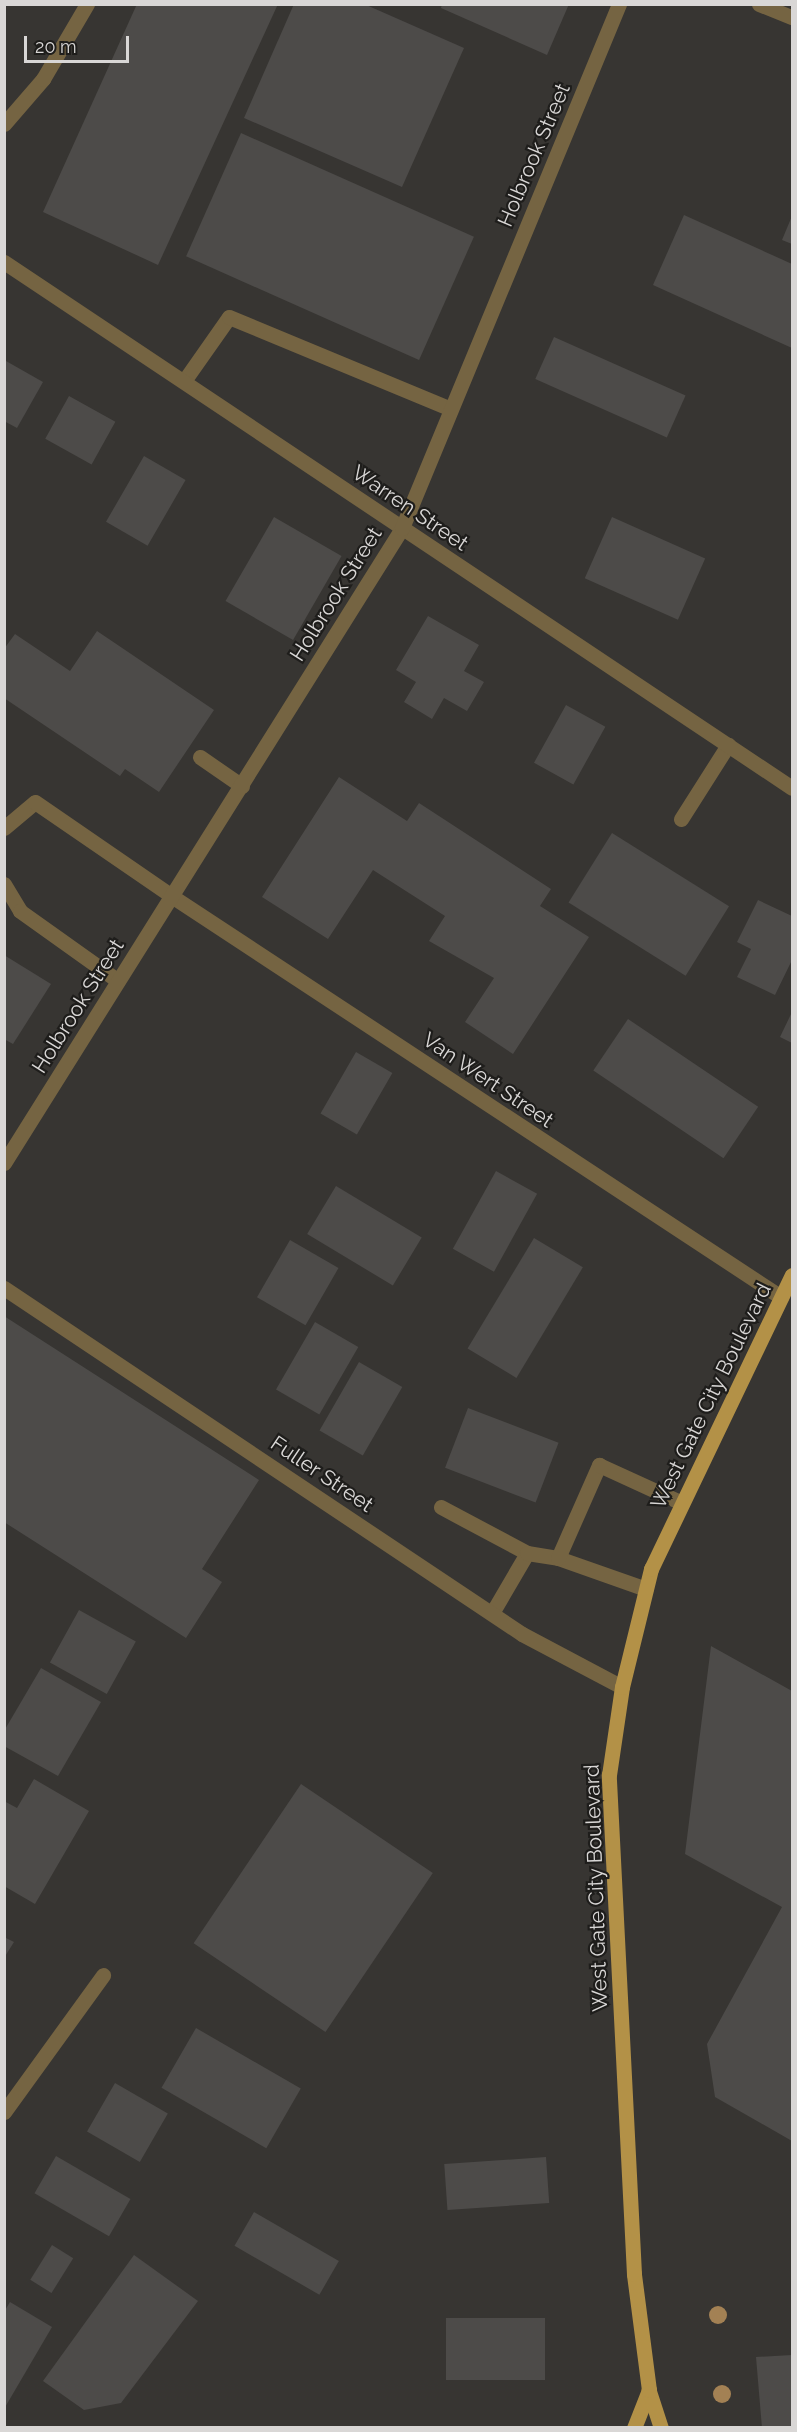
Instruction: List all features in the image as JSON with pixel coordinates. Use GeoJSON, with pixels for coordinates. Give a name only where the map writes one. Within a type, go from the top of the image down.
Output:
{"type":"FeatureCollection","features":[{"type":"Feature","properties":{"kind":"main road","name":"West Gate City Boulevard"},"geometry":{"type":"LineString","coordinates":[[661,2427],[649,2390],[634,2274],[609,1776],[622,1687],[651,1569],[792,1275]]}},
{"type":"Feature","properties":{"kind":"main road","name":"West Gate City Boulevard"},"geometry":{"type":"LineString","coordinates":[[634,2427],[649,2390]]}},
{"type":"Feature","properties":{"kind":"street"},"geometry":{"type":"LineString","coordinates":[[4,124],[43,79],[87,4]]}},
{"type":"Feature","properties":{"kind":"street","name":"Holbrook Street"},"geometry":{"type":"LineString","coordinates":[[4,1163],[173,897],[402,528],[619,4]]}},
{"type":"Feature","properties":{"kind":"street"},"geometry":{"type":"LineString","coordinates":[[759,4],[792,17]]}},
{"type":"Feature","properties":{"kind":"street","name":"Warren Street"},"geometry":{"type":"LineString","coordinates":[[4,262],[792,788]]}},
{"type":"Feature","properties":{"kind":"street"},"geometry":{"type":"LineString","coordinates":[[183,381],[229,317],[451,409]]}},
{"type":"Feature","properties":{"kind":"street"},"geometry":{"type":"LineString","coordinates":[[681,819],[728,745]]}},
{"type":"Feature","properties":{"kind":"street"},"geometry":{"type":"LineString","coordinates":[[200,757],[242,786]]}},
{"type":"Feature","properties":{"kind":"street","name":"Van Wert Street"},"geometry":{"type":"LineString","coordinates":[[4,828],[35,802],[173,897],[781,1297]]}},
{"type":"Feature","properties":{"kind":"street"},"geometry":{"type":"LineString","coordinates":[[4,884],[20,911],[118,981]]}},
{"type":"Feature","properties":{"kind":"street","name":"Fuller Street"},"geometry":{"type":"LineString","coordinates":[[4,1287],[522,1634],[622,1687]]}},
{"type":"Feature","properties":{"kind":"street"},"geometry":{"type":"LineString","coordinates":[[558,1558],[598,1465],[682,1503]]}},
{"type":"Feature","properties":{"kind":"street"},"geometry":{"type":"LineString","coordinates":[[441,1508],[526,1552],[558,1558],[646,1589]]}},
{"type":"Feature","properties":{"kind":"street"},"geometry":{"type":"LineString","coordinates":[[492,1613],[526,1552]]}},
{"type":"Feature","properties":{"kind":"street"},"geometry":{"type":"LineString","coordinates":[[4,2112],[103,1975]]}},
{"type":"Feature","properties":{"kind":"building"},"geometry":{"type":"Polygon","coordinates":[[[137,4],[278,4],[158,265],[43,212],[137,4]]]}},
{"type":"Feature","properties":{"kind":"building"},"geometry":{"type":"Polygon","coordinates":[[[294,4],[364,4],[464,48],[402,187],[244,118],[294,4]]]}},
{"type":"Feature","properties":{"kind":"building"},"geometry":{"type":"Polygon","coordinates":[[[442,4],[569,4],[547,55],[441,8],[442,4]]]}},
{"type":"Feature","properties":{"kind":"building"},"geometry":{"type":"Polygon","coordinates":[[[241,133],[474,237],[419,360],[186,256],[241,133]]]}},
{"type":"Feature","properties":{"kind":"building"},"geometry":{"type":"Polygon","coordinates":[[[684,215],[792,264],[792,348],[653,285],[684,215]]]}},
{"type":"Feature","properties":{"kind":"building"},"geometry":{"type":"Polygon","coordinates":[[[792,216],[792,244],[782,240],[792,216]]]}},
{"type":"Feature","properties":{"kind":"building"},"geometry":{"type":"Polygon","coordinates":[[[554,337],[686,396],[667,438],[535,379],[554,337]]]}},
{"type":"Feature","properties":{"kind":"building"},"geometry":{"type":"Polygon","coordinates":[[[6,361],[43,382],[17,428],[4,421],[6,361]]]}},
{"type":"Feature","properties":{"kind":"building"},"geometry":{"type":"Polygon","coordinates":[[[69,396],[115,422],[92,465],[45,439],[69,396]]]}},
{"type":"Feature","properties":{"kind":"building"},"geometry":{"type":"Polygon","coordinates":[[[144,456],[186,480],[148,546],[106,522],[144,456]]]}},
{"type":"Feature","properties":{"kind":"building"},"geometry":{"type":"Polygon","coordinates":[[[274,517],[342,556],[293,640],[226,601],[274,517]]]}},
{"type":"Feature","properties":{"kind":"building"},"geometry":{"type":"Polygon","coordinates":[[[612,517],[705,558],[678,620],[585,578],[612,517]]]}},
{"type":"Feature","properties":{"kind":"building"},"geometry":{"type":"Polygon","coordinates":[[[428,616],[479,645],[464,671],[484,682],[467,711],[444,698],[432,719],[404,702],[416,682],[396,670],[428,616]]]}},
{"type":"Feature","properties":{"kind":"building"},"geometry":{"type":"Polygon","coordinates":[[[97,631],[214,710],[159,792],[125,769],[120,776],[4,698],[4,649],[15,634],[70,671],[97,631]]]}},
{"type":"Feature","properties":{"kind":"building"},"geometry":{"type":"Polygon","coordinates":[[[566,705],[605,727],[573,785],[534,763],[566,705]]]}},
{"type":"Feature","properties":{"kind":"building"},"geometry":{"type":"Polygon","coordinates":[[[339,777],[407,821],[419,803],[551,889],[540,906],[589,937],[513,1054],[465,1022],[494,978],[429,941],[445,916],[373,870],[328,939],[262,897],[339,777]]]}},
{"type":"Feature","properties":{"kind":"building"},"geometry":{"type":"Polygon","coordinates":[[[612,833],[729,906],[686,976],[569,903],[612,833]]]}},
{"type":"Feature","properties":{"kind":"building"},"geometry":{"type":"Polygon","coordinates":[[[758,900],[792,916],[792,960],[775,995],[737,977],[751,949],[737,942],[758,900]]]}},
{"type":"Feature","properties":{"kind":"building"},"geometry":{"type":"Polygon","coordinates":[[[4,955],[51,984],[13,1044],[4,1039],[4,955]]]}},
{"type":"Feature","properties":{"kind":"building"},"geometry":{"type":"Polygon","coordinates":[[[792,1012],[792,1043],[780,1037],[792,1012]]]}},
{"type":"Feature","properties":{"kind":"building"},"geometry":{"type":"Polygon","coordinates":[[[628,1019],[758,1107],[723,1158],[593,1070],[628,1019]]]}},
{"type":"Feature","properties":{"kind":"building"},"geometry":{"type":"Polygon","coordinates":[[[356,1052],[392,1073],[357,1134],[321,1113],[356,1052]]]}},
{"type":"Feature","properties":{"kind":"building"},"geometry":{"type":"Polygon","coordinates":[[[496,1171],[537,1194],[494,1272],[453,1249],[496,1171]]]}},
{"type":"Feature","properties":{"kind":"building"},"geometry":{"type":"Polygon","coordinates":[[[336,1186],[422,1238],[393,1286],[307,1234],[336,1186]]]}},
{"type":"Feature","properties":{"kind":"building"},"geometry":{"type":"Polygon","coordinates":[[[534,1238],[583,1267],[516,1378],[468,1349],[534,1238]]]}},
{"type":"Feature","properties":{"kind":"building"},"geometry":{"type":"Polygon","coordinates":[[[290,1240],[338,1268],[305,1325],[257,1297],[290,1240]]]}},
{"type":"Feature","properties":{"kind":"building"},"geometry":{"type":"Polygon","coordinates":[[[4,1316],[259,1480],[202,1569],[222,1582],[186,1638],[4,1522],[4,1316]]]}},
{"type":"Feature","properties":{"kind":"building"},"geometry":{"type":"Polygon","coordinates":[[[315,1322],[358,1347],[319,1415],[276,1390],[315,1322]]]}},
{"type":"Feature","properties":{"kind":"building"},"geometry":{"type":"Polygon","coordinates":[[[359,1362],[402,1387],[363,1455],[320,1430],[359,1362]]]}},
{"type":"Feature","properties":{"kind":"building"},"geometry":{"type":"Polygon","coordinates":[[[468,1408],[559,1443],[536,1503],[445,1468],[468,1408]]]}},
{"type":"Feature","properties":{"kind":"building"},"geometry":{"type":"Polygon","coordinates":[[[79,1610],[136,1642],[107,1694],[50,1662],[79,1610]]]}},
{"type":"Feature","properties":{"kind":"building"},"geometry":{"type":"Polygon","coordinates":[[[711,1646],[792,1691],[792,2141],[715,2097],[707,2044],[782,1907],[685,1854],[711,1646]]]}},
{"type":"Feature","properties":{"kind":"building"},"geometry":{"type":"Polygon","coordinates":[[[41,1668],[101,1702],[58,1776],[4,1746],[4,1731],[41,1668]]]}},
{"type":"Feature","properties":{"kind":"building"},"geometry":{"type":"Polygon","coordinates":[[[34,1779],[89,1811],[35,1904],[4,1886],[4,1801],[17,1808],[34,1779]]]}},
{"type":"Feature","properties":{"kind":"building"},"geometry":{"type":"Polygon","coordinates":[[[301,1784],[433,1873],[325,2032],[194,1943],[301,1784]]]}},
{"type":"Feature","properties":{"kind":"building"},"geometry":{"type":"Polygon","coordinates":[[[4,1937],[14,1942],[4,1958],[4,1937]]]}},
{"type":"Feature","properties":{"kind":"building"},"geometry":{"type":"Polygon","coordinates":[[[196,2028],[301,2088],[266,2148],[162,2088],[196,2028]]]}},
{"type":"Feature","properties":{"kind":"building"},"geometry":{"type":"Polygon","coordinates":[[[115,2083],[168,2114],[140,2162],[87,2131],[115,2083]]]}},
{"type":"Feature","properties":{"kind":"building"},"geometry":{"type":"Polygon","coordinates":[[[56,2156],[130,2199],[109,2236],[34,2193],[56,2156]]]}},
{"type":"Feature","properties":{"kind":"building"},"geometry":{"type":"Polygon","coordinates":[[[546,2157],[549,2203],[447,2210],[444,2164],[546,2157]]]}},
{"type":"Feature","properties":{"kind":"building"},"geometry":{"type":"Polygon","coordinates":[[[254,2212],[339,2261],[319,2295],[234,2246],[254,2212]]]}},
{"type":"Feature","properties":{"kind":"building"},"geometry":{"type":"Polygon","coordinates":[[[52,2245],[73,2258],[51,2293],[30,2280],[52,2245]]]}},
{"type":"Feature","properties":{"kind":"building"},"geometry":{"type":"Polygon","coordinates":[[[134,2255],[198,2301],[121,2403],[84,2410],[43,2381],[134,2255]]]}},
{"type":"Feature","properties":{"kind":"building"},"geometry":{"type":"Polygon","coordinates":[[[10,2302],[52,2327],[4,2409],[4,2312],[10,2302]]]}},
{"type":"Feature","properties":{"kind":"building"},"geometry":{"type":"Polygon","coordinates":[[[446,2318],[545,2318],[545,2380],[446,2380],[446,2318]]]}},
{"type":"Feature","properties":{"kind":"building"},"geometry":{"type":"Polygon","coordinates":[[[792,2355],[792,2428],[762,2428],[756,2357],[792,2355]]]}}]}
